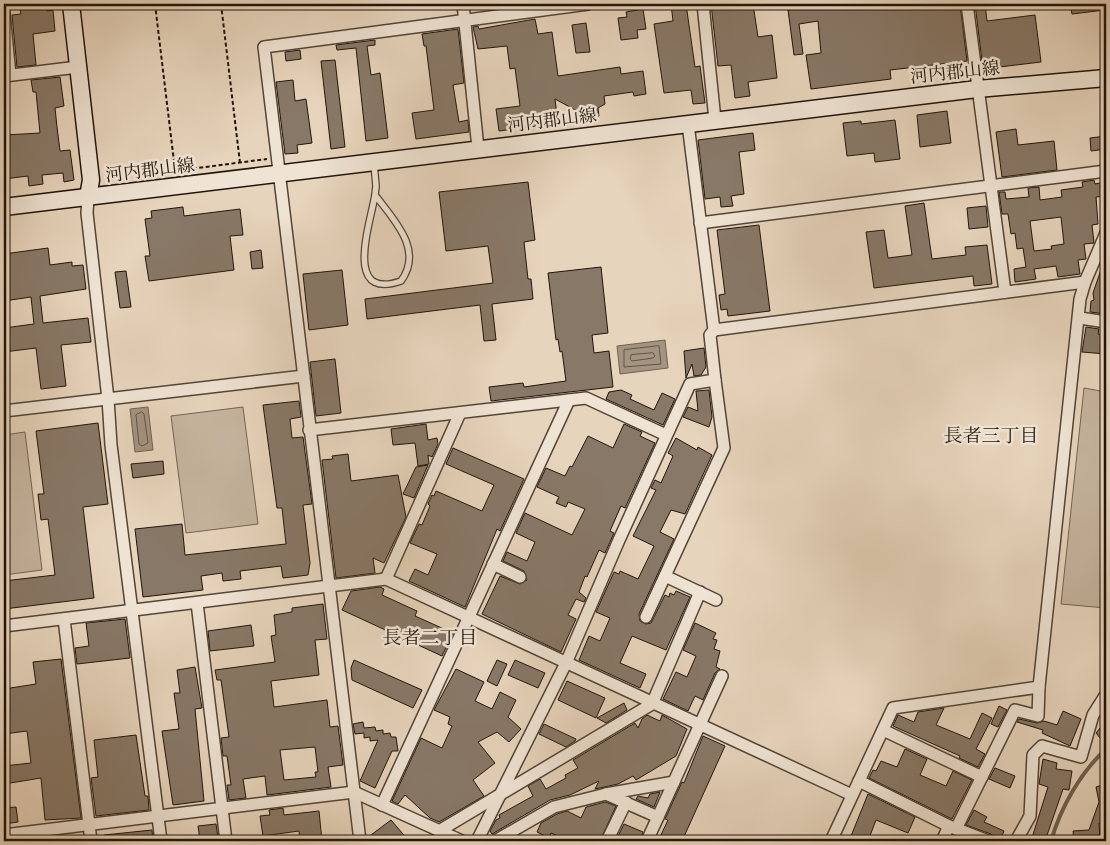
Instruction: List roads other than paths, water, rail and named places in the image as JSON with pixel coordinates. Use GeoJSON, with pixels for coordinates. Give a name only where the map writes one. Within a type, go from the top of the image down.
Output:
{"type":"FeatureCollection","features":[{"type":"Feature","properties":{"kind":"main road"},"geometry":{"type":"LineString","coordinates":[[71,4],[91,180],[88,197]]}},
{"type":"Feature","properties":{"kind":"main road","name":"河内郡山線"},"geometry":{"type":"LineString","coordinates":[[4,207],[88,197],[278,166],[374,162],[977,89],[1106,78]]}},
{"type":"Feature","properties":{"kind":"street"},"geometry":{"type":"LineString","coordinates":[[463,4],[478,148]]}},
{"type":"Feature","properties":{"kind":"street"},"geometry":{"type":"LineString","coordinates":[[360,841],[264,47],[588,4]]}},
{"type":"Feature","properties":{"kind":"street"},"geometry":{"type":"LineString","coordinates":[[703,4],[715,120]]}},
{"type":"Feature","properties":{"kind":"street"},"geometry":{"type":"LineString","coordinates":[[967,4],[1005,292]]}},
{"type":"Feature","properties":{"kind":"street"},"geometry":{"type":"LineString","coordinates":[[4,14],[7,75],[78,67]]}},
{"type":"Feature","properties":{"kind":"street"},"geometry":{"type":"LineString","coordinates":[[688,124],[714,330]]}},
{"type":"Feature","properties":{"kind":"street"},"geometry":{"type":"LineString","coordinates":[[700,223],[1106,171]]}},
{"type":"Feature","properties":{"kind":"street"},"geometry":{"type":"LineString","coordinates":[[88,197],[111,445],[161,841]]}},
{"type":"Feature","properties":{"kind":"street"},"geometry":{"type":"LineString","coordinates":[[942,841],[952,828],[982,777],[1015,710],[1038,716],[1039,687],[1080,318],[1080,299],[1085,282],[1106,233]]}},
{"type":"Feature","properties":{"kind":"street"},"geometry":{"type":"LineString","coordinates":[[646,617],[724,448],[710,335],[714,330],[1085,282]]}},
{"type":"Feature","properties":{"kind":"street"},"geometry":{"type":"LineString","coordinates":[[1080,318],[1106,322]]}},
{"type":"Feature","properties":{"kind":"street"},"geometry":{"type":"LineString","coordinates":[[4,411],[304,376]]}},
{"type":"Feature","properties":{"kind":"street"},"geometry":{"type":"LineString","coordinates":[[477,841],[566,663],[690,384],[715,380]]}},
{"type":"Feature","properties":{"kind":"street"},"geometry":{"type":"LineString","coordinates":[[309,430],[586,398],[666,435]]}},
{"type":"Feature","properties":{"kind":"street"},"geometry":{"type":"LineString","coordinates":[[382,805],[569,400]]}},
{"type":"Feature","properties":{"kind":"street"},"geometry":{"type":"LineString","coordinates":[[386,579],[460,412]]}},
{"type":"Feature","properties":{"kind":"street"},"geometry":{"type":"LineString","coordinates":[[493,564],[520,576]]}},
{"type":"Feature","properties":{"kind":"street"},"geometry":{"type":"LineString","coordinates":[[665,576],[716,600]]}},
{"type":"Feature","properties":{"kind":"street"},"geometry":{"type":"LineString","coordinates":[[4,626],[386,579],[652,704],[852,795]]}},
{"type":"Feature","properties":{"kind":"street"},"geometry":{"type":"LineString","coordinates":[[439,831],[652,704],[700,592]]}},
{"type":"Feature","properties":{"kind":"street"},"geometry":{"type":"LineString","coordinates":[[197,603],[226,841]]}},
{"type":"Feature","properties":{"kind":"street"},"geometry":{"type":"LineString","coordinates":[[64,619],[90,841]]}},
{"type":"Feature","properties":{"kind":"street"},"geometry":{"type":"LineString","coordinates":[[647,841],[698,725],[722,676]]}},
{"type":"Feature","properties":{"kind":"street"},"geometry":{"type":"LineString","coordinates":[[831,841],[893,708],[1039,687]]}},
{"type":"Feature","properties":{"kind":"street"},"geometry":{"type":"LineString","coordinates":[[1016,841],[1030,816],[1033,755],[1042,746],[1081,757],[1093,715],[1105,696]]}},
{"type":"Feature","properties":{"kind":"street"},"geometry":{"type":"LineString","coordinates":[[883,730],[982,777]]}},
{"type":"Feature","properties":{"kind":"street"},"geometry":{"type":"LineString","coordinates":[[859,781],[952,828],[988,841]]}},
{"type":"Feature","properties":{"kind":"street"},"geometry":{"type":"LineString","coordinates":[[495,841],[554,807],[606,794],[674,782]]}},
{"type":"Feature","properties":{"kind":"street"},"geometry":{"type":"LineString","coordinates":[[4,835],[354,792],[462,841]]}},
{"type":"Feature","properties":{"kind":"street"},"geometry":{"type":"LineString","coordinates":[[606,794],[658,817]]}},
{"type":"Feature","properties":{"kind":"street"},"geometry":{"type":"LineString","coordinates":[[607,841],[626,802]]}},
{"type":"Feature","properties":{"kind":"lane"},"geometry":{"type":"LineString","coordinates":[[374,162],[376,186],[364,255],[364,270],[372,281],[386,286],[401,281],[409,267],[410,256],[408,244],[400,227],[375,195]]}},
{"type":"Feature","properties":{"kind":"water"},"geometry":{"type":"Polygon","coordinates":[[[665,340],[668,368],[620,374],[617,346],[665,340]]]}},
{"type":"Feature","properties":{"kind":"water"},"geometry":{"type":"Polygon","coordinates":[[[148,407],[153,450],[135,452],[130,409],[148,407]]]}},
{"type":"Feature","properties":{"kind":"waterway"},"geometry":{"type":"LineString","coordinates":[[1051,841],[1072,791],[1106,749]]}},
{"type":"Feature","properties":{"kind":"district","name":"長者三丁目"},"geometry":{"type":"Point","coordinates":[991,435]}},
{"type":"Feature","properties":{"kind":"district","name":"長者二丁目"},"geometry":{"type":"Point","coordinates":[430,637]}}]}
